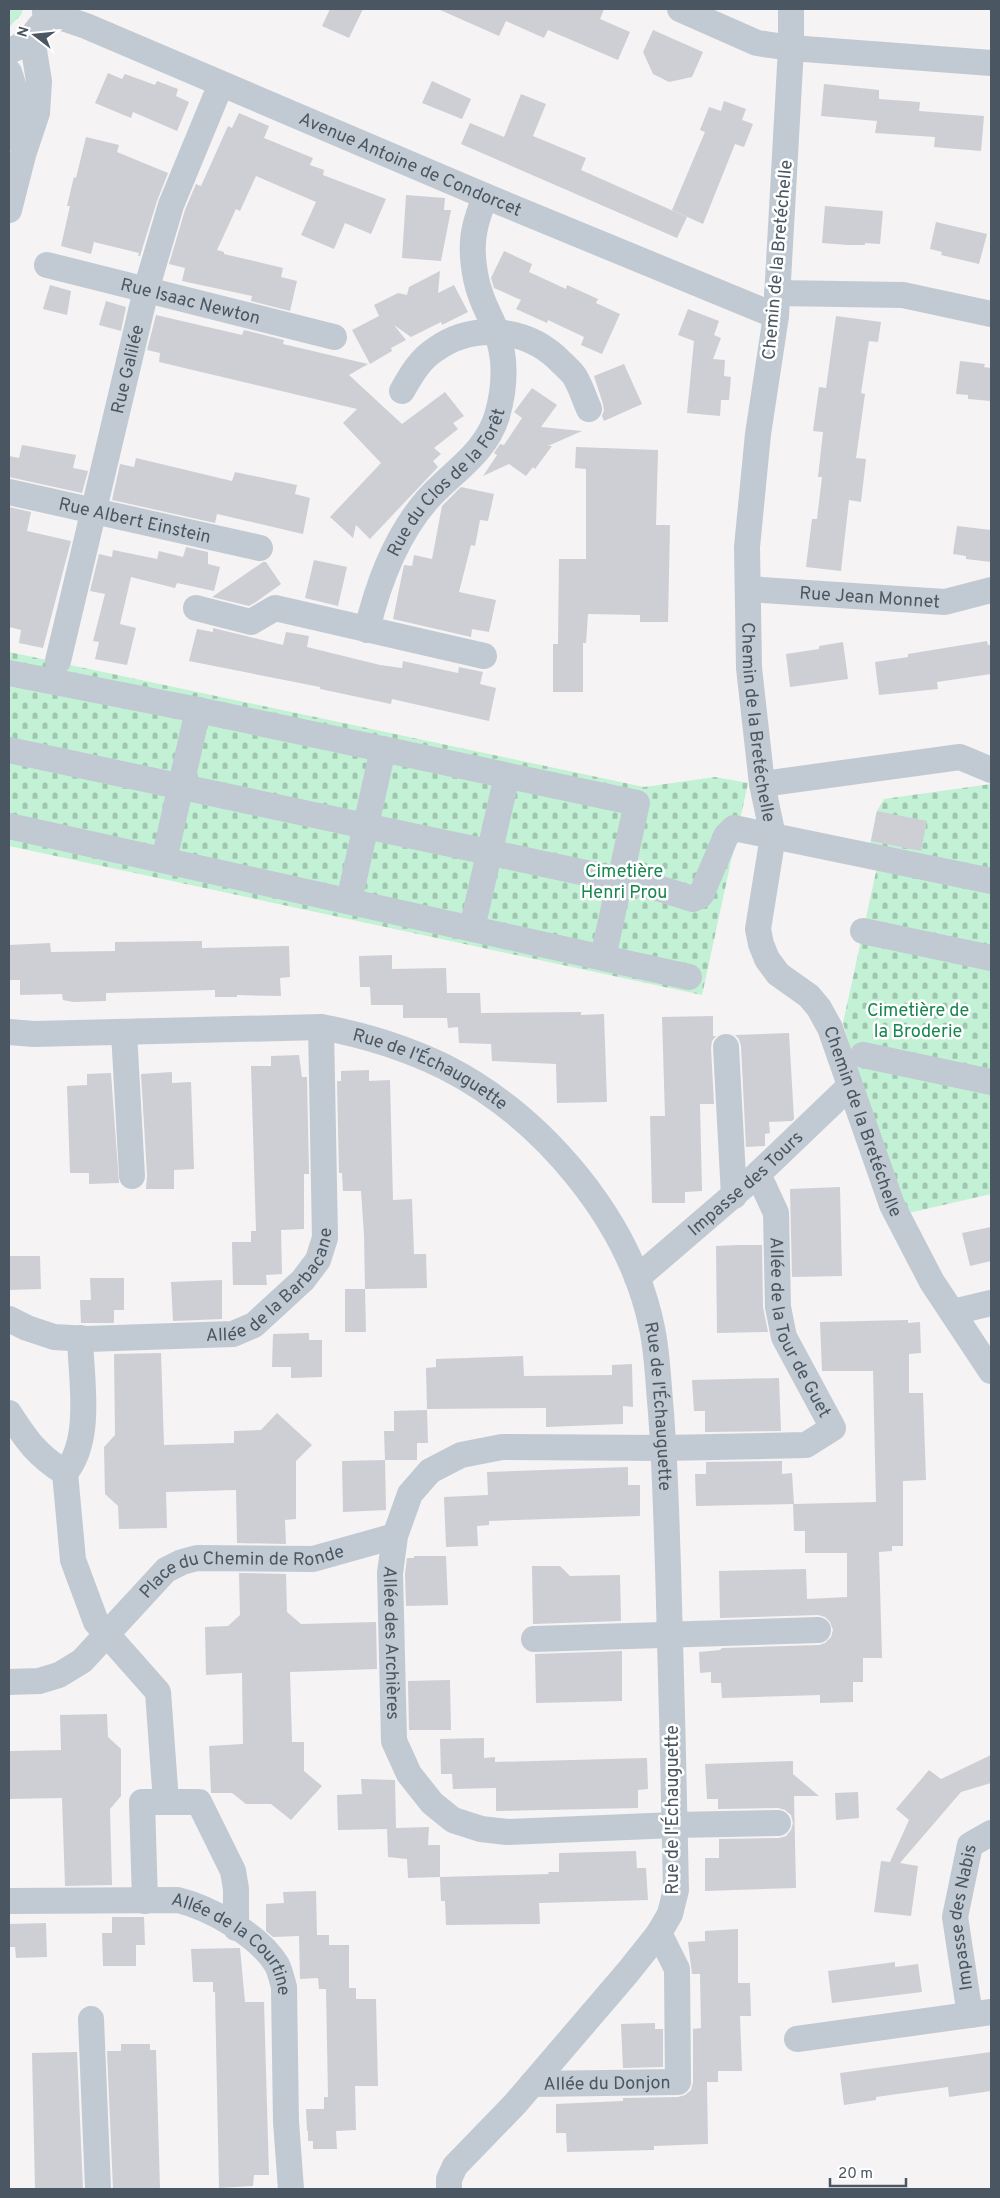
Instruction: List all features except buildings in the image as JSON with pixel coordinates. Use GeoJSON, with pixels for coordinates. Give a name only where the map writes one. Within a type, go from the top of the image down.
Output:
{"type":"FeatureCollection","features":[{"type":"Feature","properties":{"kind":"street"},"geometry":{"type":"LineString","coordinates":[[680,9],[757,43],[791,48],[991,63]]}},
{"type":"Feature","properties":{"kind":"street","name":"Chemin de la Bretéchelle"},"geometry":{"type":"LineString","coordinates":[[791,9],[791,48],[777,304],[758,434],[747,547],[749,668],[762,784],[772,836],[758,929],[767,959],[778,974],[809,996],[819,1008],[830,1028],[892,1205],[932,1282],[991,1371]]}},
{"type":"Feature","properties":{"kind":"street"},"geometry":{"type":"LineString","coordinates":[[9,51],[21,46],[32,38],[40,26],[45,10]]}},
{"type":"Feature","properties":{"kind":"street","name":"Avenue Antoine de Condorcet"},"geometry":{"type":"LineString","coordinates":[[45,10],[485,196],[777,304]]}},
{"type":"Feature","properties":{"kind":"street"},"geometry":{"type":"LineString","coordinates":[[9,210],[23,154],[38,113],[39,81],[32,38]]}},
{"type":"Feature","properties":{"kind":"street"},"geometry":{"type":"LineString","coordinates":[[9,72],[20,111],[23,154]]}},
{"type":"Feature","properties":{"kind":"street","name":"Rue Galilée"},"geometry":{"type":"LineString","coordinates":[[58,661],[146,290],[171,205],[220,84]]}},
{"type":"Feature","properties":{"kind":"street","name":"Rue du Clos de la Forêt"},"geometry":{"type":"LineString","coordinates":[[367,630],[375,598],[388,562],[406,529],[427,500],[465,466],[482,447],[496,418],[504,380],[503,352],[480,295],[474,260],[474,230],[485,196]]}},
{"type":"Feature","properties":{"kind":"street","name":"Rue Isaac Newton"},"geometry":{"type":"LineString","coordinates":[[47,265],[334,337]]}},
{"type":"Feature","properties":{"kind":"street"},"geometry":{"type":"LineString","coordinates":[[777,304],[904,295],[991,314]]}},
{"type":"Feature","properties":{"kind":"street"},"geometry":{"type":"LineString","coordinates":[[402,391],[414,369],[435,349],[459,337],[496,331],[518,335],[539,344],[558,358],[575,376],[589,409]]}},
{"type":"Feature","properties":{"kind":"street","name":"Rue Albert Einstein"},"geometry":{"type":"LineString","coordinates":[[9,492],[260,548]]}},
{"type":"Feature","properties":{"kind":"street","name":"Rue Jean Monnet"},"geometry":{"type":"LineString","coordinates":[[748,589],[945,602],[991,590]]}},
{"type":"Feature","properties":{"kind":"street"},"geometry":{"type":"LineString","coordinates":[[196,608],[250,622],[275,608],[484,656]]}},
{"type":"Feature","properties":{"kind":"street"},"geometry":{"type":"LineString","coordinates":[[9,673],[198,710],[637,803],[603,957]]}},
{"type":"Feature","properties":{"kind":"street"},"geometry":{"type":"LineString","coordinates":[[164,860],[198,710]]}},
{"type":"Feature","properties":{"kind":"street"},"geometry":{"type":"LineString","coordinates":[[349,901],[382,749]]}},
{"type":"Feature","properties":{"kind":"street"},"geometry":{"type":"LineString","coordinates":[[9,750],[620,880],[660,889],[686,898],[698,898],[706,885],[721,847],[734,828],[991,880]]}},
{"type":"Feature","properties":{"kind":"street"},"geometry":{"type":"LineString","coordinates":[[762,784],[960,757],[991,770]]}},
{"type":"Feature","properties":{"kind":"street"},"geometry":{"type":"LineString","coordinates":[[472,928],[507,776]]}},
{"type":"Feature","properties":{"kind":"street"},"geometry":{"type":"LineString","coordinates":[[9,826],[689,977]]}},
{"type":"Feature","properties":{"kind":"street"},"geometry":{"type":"LineString","coordinates":[[863,931],[991,958]]}},
{"type":"Feature","properties":{"kind":"street","name":"Rue de l'Échauguette"},"geometry":{"type":"LineString","coordinates":[[9,1032],[34,1034],[321,1027],[349,1032],[400,1047],[446,1068],[516,1114],[565,1160],[604,1212],[637,1278],[652,1328],[664,1448],[676,1890],[670,1914],[659,1933],[532,2084],[455,2166],[449,2179],[449,2189]]}},
{"type":"Feature","properties":{"kind":"street","name":"Allée de la Barbacane"},"geometry":{"type":"LineString","coordinates":[[9,1319],[27,1328],[54,1337],[233,1334],[254,1325],[303,1280],[318,1260],[325,1238],[321,1027]]}},
{"type":"Feature","properties":{"kind":"street"},"geometry":{"type":"LineString","coordinates":[[124,1032],[132,1176]]}},
{"type":"Feature","properties":{"kind":"street"},"geometry":{"type":"LineString","coordinates":[[726,1047],[734,1196]]}},
{"type":"Feature","properties":{"kind":"street"},"geometry":{"type":"LineString","coordinates":[[862,1055],[991,1082]]}},
{"type":"Feature","properties":{"kind":"street","name":"Impasse des Tours"},"geometry":{"type":"LineString","coordinates":[[637,1278],[734,1196],[850,1086]]}},
{"type":"Feature","properties":{"kind":"street","name":"Allée de la Tour de Guet"},"geometry":{"type":"LineString","coordinates":[[664,1448],[806,1445],[833,1428],[784,1337],[778,1307],[776,1213],[758,1174]]}},
{"type":"Feature","properties":{"kind":"street"},"geometry":{"type":"LineString","coordinates":[[953,1312],[991,1304]]}},
{"type":"Feature","properties":{"kind":"street"},"geometry":{"type":"LineString","coordinates":[[80,1338],[83,1425],[73,1464],[65,1473],[73,1560],[96,1622],[158,1692],[166,1802]]}},
{"type":"Feature","properties":{"kind":"street"},"geometry":{"type":"LineString","coordinates":[[9,1413],[32,1447],[43,1459],[65,1473]]}},
{"type":"Feature","properties":{"kind":"street","name":"Allée des Archières"},"geometry":{"type":"LineString","coordinates":[[664,1448],[502,1447],[461,1455],[430,1471],[410,1494],[395,1536],[390,1573],[394,1741],[408,1774],[432,1803],[453,1820],[481,1829],[507,1832],[675,1824],[778,1823]]}},
{"type":"Feature","properties":{"kind":"street","name":"Place du Chemin de Ronde"},"geometry":{"type":"LineString","coordinates":[[9,1682],[39,1680],[58,1675],[82,1661],[166,1570],[182,1562],[197,1558],[313,1559],[395,1536]]}},
{"type":"Feature","properties":{"kind":"street"},"geometry":{"type":"LineString","coordinates":[[534,1639],[818,1630]]}},
{"type":"Feature","properties":{"kind":"street"},"geometry":{"type":"LineString","coordinates":[[144,1901],[142,1802],[199,1802],[232,1871],[236,1889],[236,1928]]}},
{"type":"Feature","properties":{"kind":"street","name":"Impasse des Nabis"},"geometry":{"type":"LineString","coordinates":[[798,2039],[980,2014],[955,1917],[970,1845],[991,1833]]}},
{"type":"Feature","properties":{"kind":"street","name":"Allée de la Courtine"},"geometry":{"type":"LineString","coordinates":[[9,1901],[178,1900],[199,1905],[236,1928],[266,1950],[278,1966],[284,1987],[286,2122],[291,2189]]}},
{"type":"Feature","properties":{"kind":"street","name":"Allée du Donjon"},"geometry":{"type":"LineString","coordinates":[[532,2084],[678,2082],[677,1969],[659,1933]]}},
{"type":"Feature","properties":{"kind":"street"},"geometry":{"type":"LineString","coordinates":[[91,2019],[98,2189]]}},
{"type":"Feature","properties":{"kind":"green space"},"geometry":{"type":"Polygon","coordinates":[[[9,9],[23,9],[21,15],[9,27],[9,9]]]}},
{"type":"Feature","properties":{"kind":"green space","name":"Cimetière Henri Prou"},"geometry":{"type":"Polygon","coordinates":[[[9,652],[644,787],[715,777],[748,783],[702,995],[9,846],[9,652]]]}},
{"type":"Feature","properties":{"kind":"green space","name":"Cimetière de la Broderie"},"geometry":{"type":"Polygon","coordinates":[[[991,784],[991,1194],[900,1215],[843,1023],[879,858],[870,844],[877,811],[884,799],[991,784]]]}}]}
